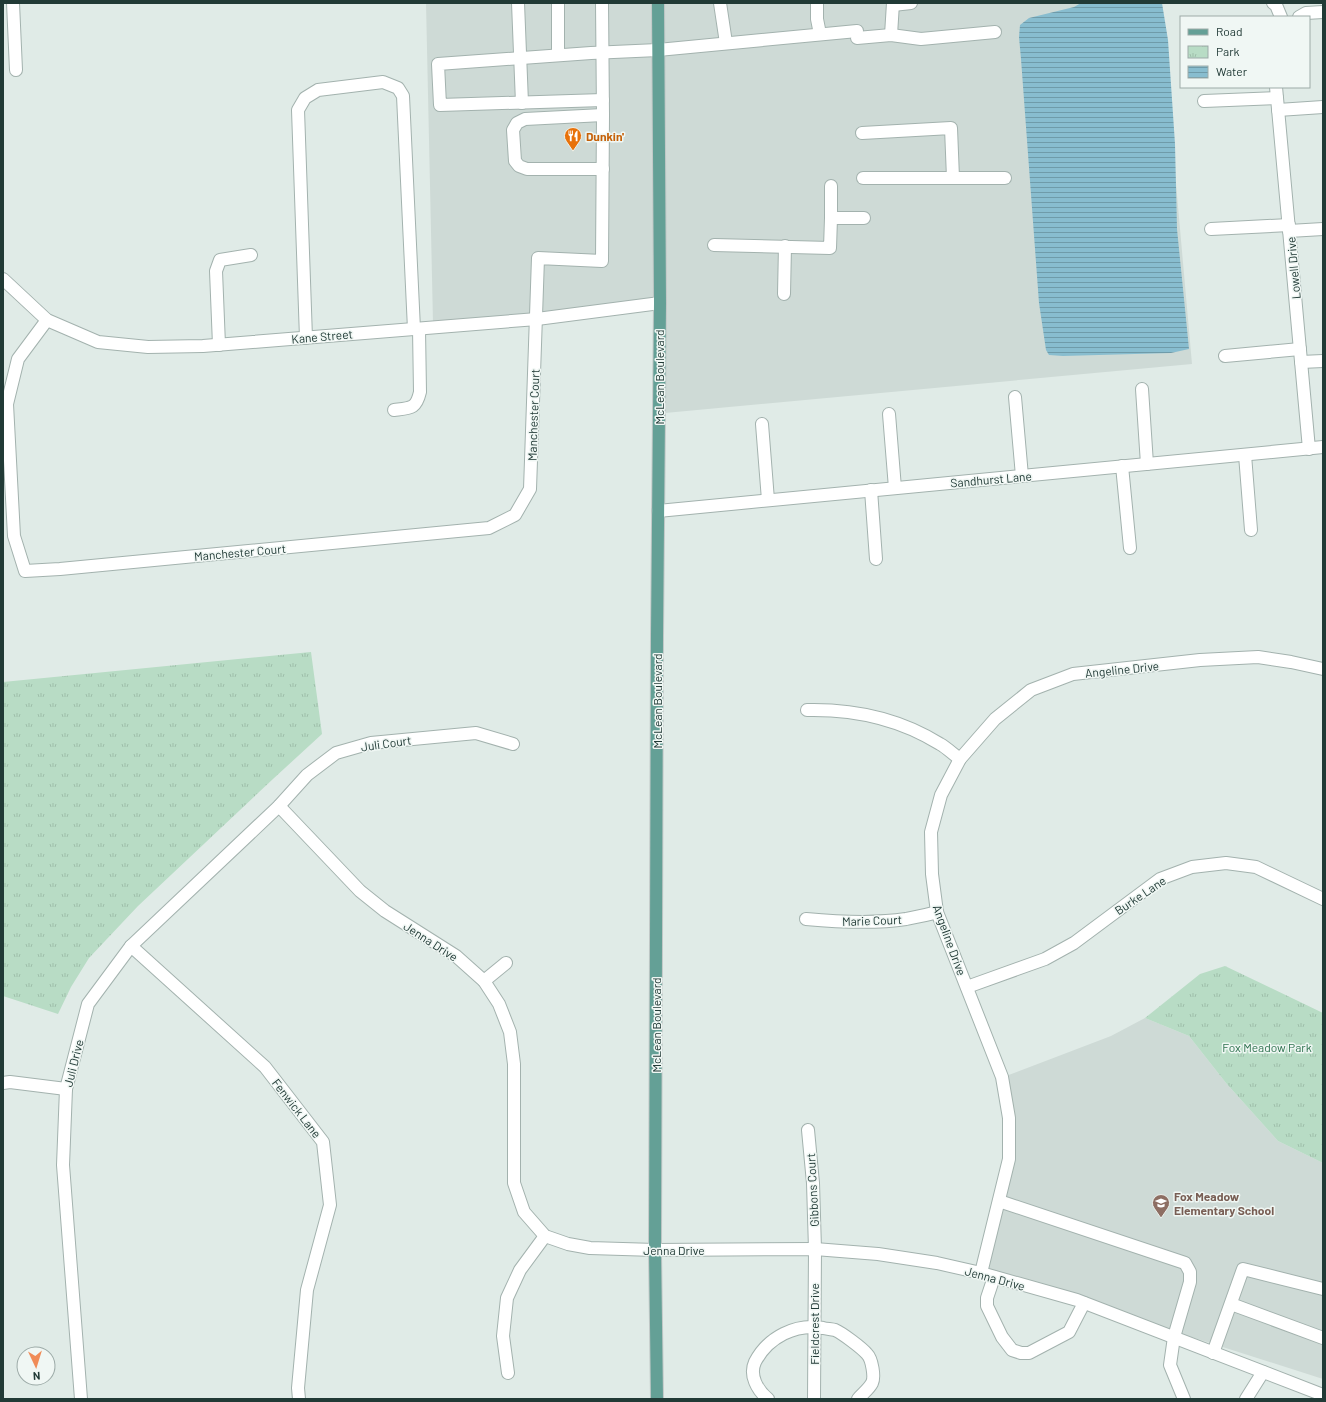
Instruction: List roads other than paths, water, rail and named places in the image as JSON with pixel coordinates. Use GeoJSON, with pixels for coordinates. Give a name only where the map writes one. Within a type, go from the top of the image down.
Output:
{"type":"FeatureCollection","features":[{"type":"Feature","properties":{"kind":"main road","name":"McLean Boulevard"},"geometry":{"type":"LineString","coordinates":[[657,1399],[655,1250],[657,636],[660,303],[658,3]]}},
{"type":"Feature","properties":{"kind":"street"},"geometry":{"type":"LineString","coordinates":[[13,3],[16,70]]}},
{"type":"Feature","properties":{"kind":"street"},"geometry":{"type":"LineString","coordinates":[[518,3],[522,103]]}},
{"type":"Feature","properties":{"kind":"street"},"geometry":{"type":"LineString","coordinates":[[558,3],[558,56]]}},
{"type":"Feature","properties":{"kind":"street"},"geometry":{"type":"LineString","coordinates":[[537,319],[538,258],[602,261],[604,100],[602,3]]}},
{"type":"Feature","properties":{"kind":"street"},"geometry":{"type":"LineString","coordinates":[[720,3],[726,44]]}},
{"type":"Feature","properties":{"kind":"street"},"geometry":{"type":"LineString","coordinates":[[817,3],[817,19],[820,34]]}},
{"type":"Feature","properties":{"kind":"street"},"geometry":{"type":"LineString","coordinates":[[891,35],[893,4],[911,3]]}},
{"type":"Feature","properties":{"kind":"street"},"geometry":{"type":"LineString","coordinates":[[1273,3],[1276,5],[1281,16]]}},
{"type":"Feature","properties":{"kind":"street"},"geometry":{"type":"LineString","coordinates":[[1301,16],[1306,13],[1323,12]]}},
{"type":"Feature","properties":{"kind":"street"},"geometry":{"type":"LineString","coordinates":[[604,100],[440,105],[438,64],[658,50],[820,34],[891,35],[921,39],[996,32]]}},
{"type":"Feature","properties":{"kind":"street"},"geometry":{"type":"LineString","coordinates":[[306,338],[298,110],[305,98],[318,90],[383,82],[398,88],[402,96],[420,392],[418,402],[414,406],[394,410]]}},
{"type":"Feature","properties":{"kind":"street"},"geometry":{"type":"LineString","coordinates":[[1204,102],[1276,92]]}},
{"type":"Feature","properties":{"kind":"street","name":"Lowell Drive"},"geometry":{"type":"LineString","coordinates":[[1276,92],[1309,449]]}},
{"type":"Feature","properties":{"kind":"street"},"geometry":{"type":"LineString","coordinates":[[1278,110],[1323,107]]}},
{"type":"Feature","properties":{"kind":"street"},"geometry":{"type":"LineString","coordinates":[[603,169],[527,169],[519,166],[515,161],[513,130],[517,123],[525,119],[604,115]]}},
{"type":"Feature","properties":{"kind":"street"},"geometry":{"type":"LineString","coordinates":[[862,133],[951,128],[953,178]]}},
{"type":"Feature","properties":{"kind":"street"},"geometry":{"type":"LineString","coordinates":[[863,178],[1005,178]]}},
{"type":"Feature","properties":{"kind":"street"},"geometry":{"type":"LineString","coordinates":[[714,245],[830,248],[832,186]]}},
{"type":"Feature","properties":{"kind":"street"},"geometry":{"type":"LineString","coordinates":[[830,218],[864,218]]}},
{"type":"Feature","properties":{"kind":"street"},"geometry":{"type":"LineString","coordinates":[[1211,229],[1323,229]]}},
{"type":"Feature","properties":{"kind":"street"},"geometry":{"type":"LineString","coordinates":[[784,294],[785,246]]}},
{"type":"Feature","properties":{"kind":"street"},"geometry":{"type":"LineString","coordinates":[[220,345],[216,271],[220,260],[251,255]]}},
{"type":"Feature","properties":{"kind":"street","name":"Kane Street"},"geometry":{"type":"LineString","coordinates":[[3,279],[48,320],[98,342],[148,347],[220,345],[537,319],[660,303]]}},
{"type":"Feature","properties":{"kind":"street","name":"Manchester Court"},"geometry":{"type":"LineString","coordinates":[[48,320],[18,359],[7,404],[14,536],[25,570],[68,568],[481,529],[495,525],[515,515],[530,489],[537,319]]}},
{"type":"Feature","properties":{"kind":"street"},"geometry":{"type":"LineString","coordinates":[[1225,356],[1300,349]]}},
{"type":"Feature","properties":{"kind":"street"},"geometry":{"type":"LineString","coordinates":[[1301,362],[1323,361]]}},
{"type":"Feature","properties":{"kind":"street"},"geometry":{"type":"LineString","coordinates":[[1142,389],[1147,464]]}},
{"type":"Feature","properties":{"kind":"street"},"geometry":{"type":"LineString","coordinates":[[1015,397],[1022,476]]}},
{"type":"Feature","properties":{"kind":"street"},"geometry":{"type":"LineString","coordinates":[[889,414],[895,488]]}},
{"type":"Feature","properties":{"kind":"street"},"geometry":{"type":"LineString","coordinates":[[762,424],[768,500]]}},
{"type":"Feature","properties":{"kind":"street","name":"Sandhurst Lane"},"geometry":{"type":"LineString","coordinates":[[658,511],[1323,448]]}},
{"type":"Feature","properties":{"kind":"street"},"geometry":{"type":"LineString","coordinates":[[1245,455],[1251,530]]}},
{"type":"Feature","properties":{"kind":"street"},"geometry":{"type":"LineString","coordinates":[[1122,466],[1130,548]]}},
{"type":"Feature","properties":{"kind":"street"},"geometry":{"type":"LineString","coordinates":[[871,490],[876,559]]}},
{"type":"Feature","properties":{"kind":"street","name":"Angeline Drive"},"geometry":{"type":"LineString","coordinates":[[981,1273],[1009,1159],[1009,1118],[1002,1077],[937,912],[932,874],[931,832],[941,795],[960,759],[995,718],[1031,690],[1073,674],[1200,660],[1258,658],[1291,662],[1323,669]]}},
{"type":"Feature","properties":{"kind":"street"},"geometry":{"type":"LineString","coordinates":[[807,710],[849,711],[889,720],[915,730],[941,744],[960,759]]}},
{"type":"Feature","properties":{"kind":"street","name":"Juli Court"},"geometry":{"type":"LineString","coordinates":[[279,806],[307,775],[336,753],[371,743],[476,732],[513,744]]}},
{"type":"Feature","properties":{"kind":"street","name":"Jenna Drive"},"geometry":{"type":"LineString","coordinates":[[279,806],[360,891],[385,911],[456,956],[484,981],[499,1004],[510,1032],[514,1064],[514,1183],[524,1212],[545,1236],[568,1244],[590,1248],[655,1250],[815,1249],[878,1254],[936,1263],[981,1273],[1084,1304],[1323,1395]]}},
{"type":"Feature","properties":{"kind":"street","name":"Juli Drive"},"geometry":{"type":"LineString","coordinates":[[81,1399],[63,1165],[66,1088],[88,1004],[131,946],[279,806]]}},
{"type":"Feature","properties":{"kind":"street","name":"Burke Lane"},"geometry":{"type":"LineString","coordinates":[[967,987],[1050,956],[1074,943],[1160,879],[1192,867],[1226,863],[1256,867],[1323,899]]}},
{"type":"Feature","properties":{"kind":"street","name":"Marie Court"},"geometry":{"type":"LineString","coordinates":[[806,919],[838,922],[874,921],[906,919],[937,912]]}},
{"type":"Feature","properties":{"kind":"street","name":"Fenwick Lane"},"geometry":{"type":"LineString","coordinates":[[131,946],[266,1067],[323,1142],[330,1205],[307,1290],[298,1388],[299,1399]]}},
{"type":"Feature","properties":{"kind":"street"},"geometry":{"type":"LineString","coordinates":[[484,981],[506,963]]}},
{"type":"Feature","properties":{"kind":"street"},"geometry":{"type":"LineString","coordinates":[[3,1083],[10,1082],[66,1088]]}},
{"type":"Feature","properties":{"kind":"street","name":"Gibbons Court"},"geometry":{"type":"LineString","coordinates":[[808,1130],[813,1182],[815,1249]]}},
{"type":"Feature","properties":{"kind":"street"},"geometry":{"type":"LineString","coordinates":[[999,1201],[1185,1263],[1190,1272],[1190,1282],[1174,1337],[1170,1365],[1184,1399]]}},
{"type":"Feature","properties":{"kind":"street"},"geometry":{"type":"LineString","coordinates":[[508,1373],[503,1336],[507,1298],[520,1270],[545,1236]]}},
{"type":"Feature","properties":{"kind":"street","name":"Fieldcrest Drive"},"geometry":{"type":"LineString","coordinates":[[814,1399],[815,1249]]}},
{"type":"Feature","properties":{"kind":"street"},"geometry":{"type":"LineString","coordinates":[[1213,1353],[1243,1269],[1323,1290]]}},
{"type":"Feature","properties":{"kind":"street"},"geometry":{"type":"LineString","coordinates":[[994,1277],[987,1298],[987,1306],[1002,1337],[1012,1350],[1021,1353],[1029,1352],[1069,1332],[1084,1304]]}},
{"type":"Feature","properties":{"kind":"street"},"geometry":{"type":"LineString","coordinates":[[1231,1304],[1323,1338]]}},
{"type":"Feature","properties":{"kind":"street"},"geometry":{"type":"LineString","coordinates":[[768,1399],[763,1395],[752,1377],[752,1368],[759,1354],[776,1337],[793,1329],[814,1326],[835,1330],[868,1355],[873,1372],[872,1382],[858,1399]]}},
{"type":"Feature","properties":{"kind":"street"},"geometry":{"type":"LineString","coordinates":[[1246,1399],[1263,1372]]}},
{"type":"Feature","properties":{"kind":"water"},"geometry":{"type":"Polygon","coordinates":[[[1081,3],[1162,3],[1168,40],[1175,144],[1177,229],[1189,349],[1171,353],[1063,356],[1049,355],[1046,350],[1039,303],[1019,37],[1020,25],[1029,18],[1074,7],[1081,3]]]}},
{"type":"Feature","properties":{"kind":"place","name":"Dunkin'"},"geometry":{"type":"Point","coordinates":[573,151]}},
{"type":"Feature","properties":{"kind":"place","name":"Fox Meadow Elementary School"},"geometry":{"type":"Point","coordinates":[1161,1218]}},
{"type":"Feature","properties":{"kind":"park label","name":"Fox Meadow Park"},"geometry":{"type":"Point","coordinates":[1267,1047]}}]}
